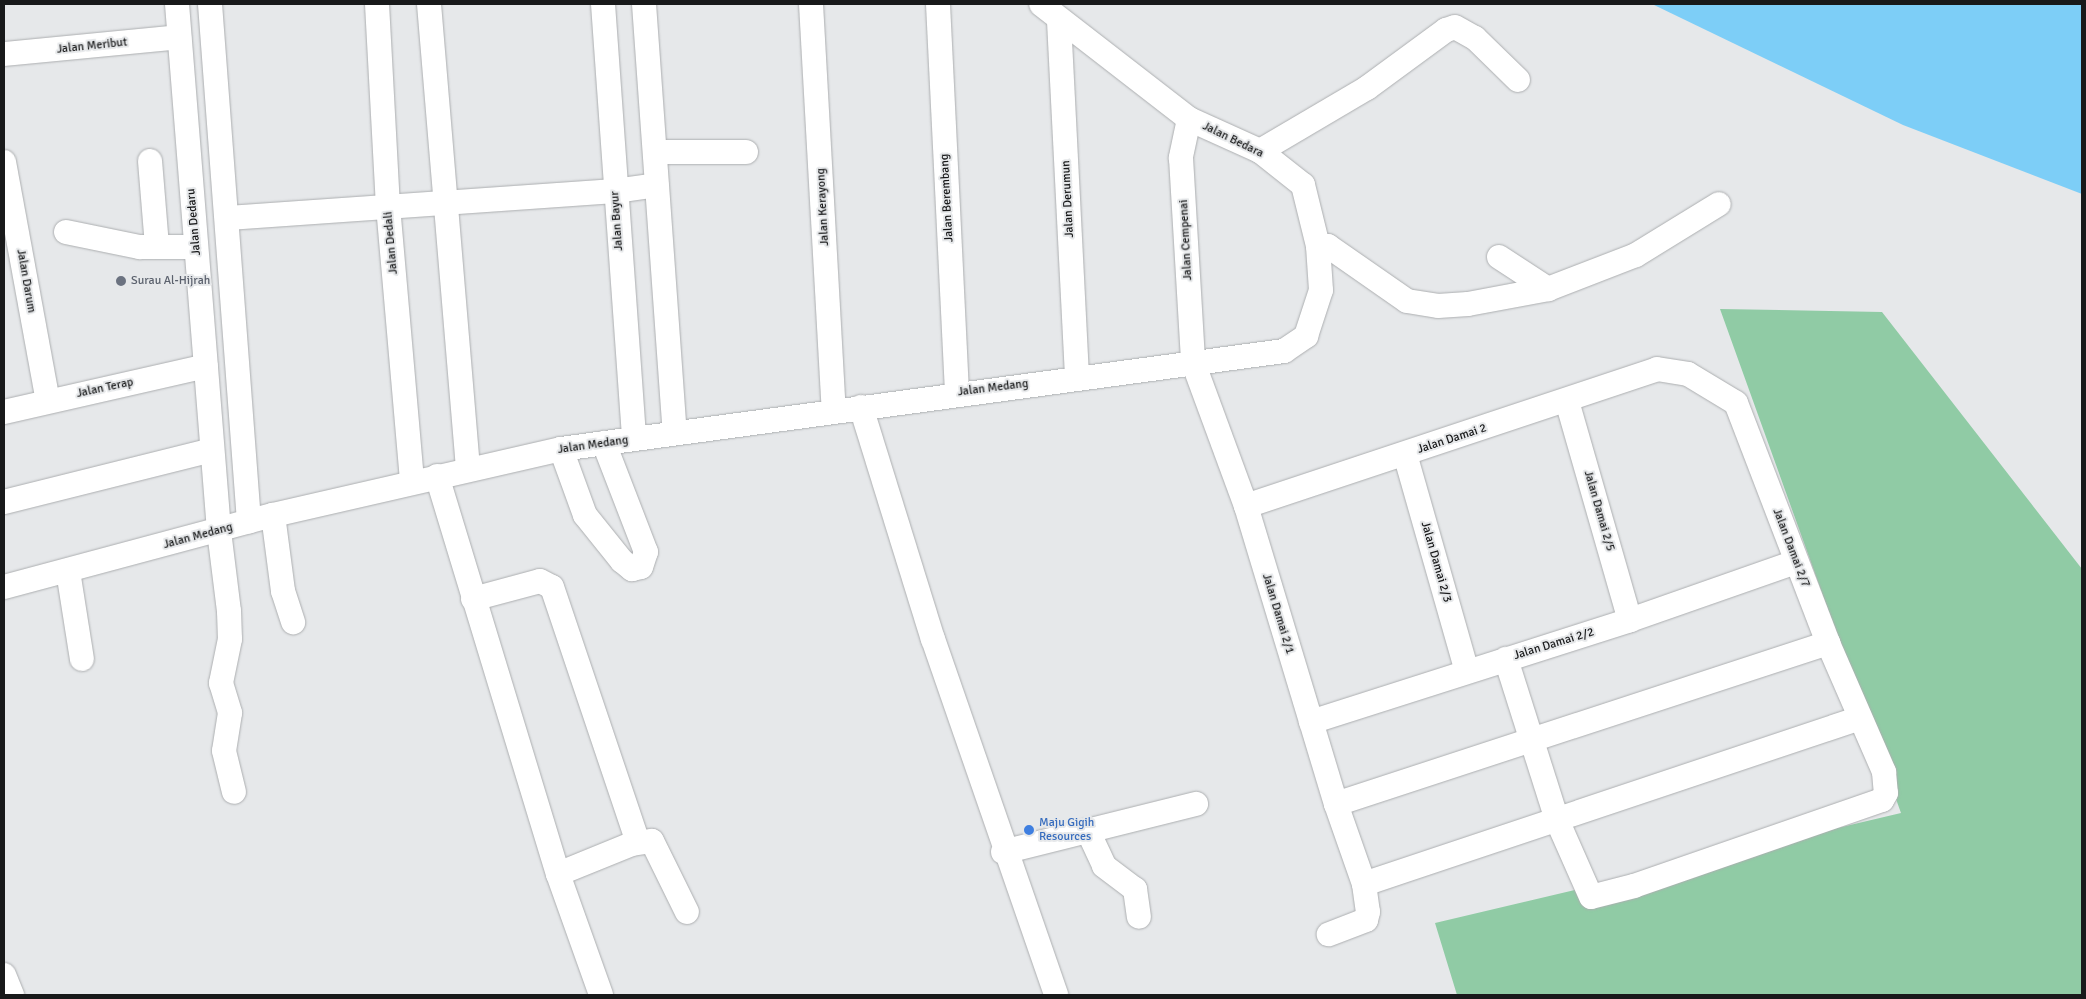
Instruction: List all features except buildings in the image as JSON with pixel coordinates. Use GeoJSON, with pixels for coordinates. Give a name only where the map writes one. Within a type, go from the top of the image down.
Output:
{"type":"FeatureCollection","features":[{"type":"Feature","properties":{"kind":"street","name":"Jalan Dedaru"},"geometry":{"type":"LineString","coordinates":[[177,4],[212,450],[230,639],[222,672],[230,712],[224,751],[234,792]]}},
{"type":"Feature","properties":{"kind":"street"},"geometry":{"type":"LineString","coordinates":[[210,4],[228,218],[249,522]]}},
{"type":"Feature","properties":{"kind":"street","name":"Jalan Dedali"},"geometry":{"type":"LineString","coordinates":[[377,4],[388,206],[412,482]]}},
{"type":"Feature","properties":{"kind":"street"},"geometry":{"type":"LineString","coordinates":[[429,4],[468,468]]}},
{"type":"Feature","properties":{"kind":"street","name":"Jalan Bayur"},"geometry":{"type":"LineString","coordinates":[[603,4],[634,439]]}},
{"type":"Feature","properties":{"kind":"street"},"geometry":{"type":"LineString","coordinates":[[644,4],[675,433]]}},
{"type":"Feature","properties":{"kind":"street","name":"Jalan Kerayong"},"geometry":{"type":"LineString","coordinates":[[811,4],[834,411]]}},
{"type":"Feature","properties":{"kind":"street","name":"Jalan Berembang"},"geometry":{"type":"LineString","coordinates":[[938,4],[956,392]]}},
{"type":"Feature","properties":{"kind":"street","name":"Jalan Bedara"},"geometry":{"type":"LineString","coordinates":[[1041,4],[1060,21],[1189,119],[1260,151],[1303,185],[1318,246],[1321,290],[1306,336],[1284,351],[1193,362]]}},
{"type":"Feature","properties":{"kind":"street","name":"Jalan Derumun"},"geometry":{"type":"LineString","coordinates":[[1060,21],[1077,377]]}},
{"type":"Feature","properties":{"kind":"street"},"geometry":{"type":"LineString","coordinates":[[1260,151],[1367,88],[1446,30],[1455,27],[1475,38],[1518,80]]}},
{"type":"Feature","properties":{"kind":"street","name":"Jalan Meribut"},"geometry":{"type":"LineString","coordinates":[[4,54],[179,37]]}},
{"type":"Feature","properties":{"kind":"street","name":"Jalan Cempenai"},"geometry":{"type":"LineString","coordinates":[[1189,119],[1182,158],[1193,362],[1246,506]]}},
{"type":"Feature","properties":{"kind":"street"},"geometry":{"type":"LineString","coordinates":[[655,152],[746,152]]}},
{"type":"Feature","properties":{"kind":"street"},"geometry":{"type":"LineString","coordinates":[[150,161],[157,247]]}},
{"type":"Feature","properties":{"kind":"street","name":"Jalan Darum"},"geometry":{"type":"LineString","coordinates":[[4,162],[48,401]]}},
{"type":"Feature","properties":{"kind":"street"},"geometry":{"type":"LineString","coordinates":[[228,218],[615,192],[657,185]]}},
{"type":"Feature","properties":{"kind":"street"},"geometry":{"type":"LineString","coordinates":[[1318,246],[1328,246],[1406,301],[1438,306],[1468,304],[1548,290],[1636,256],[1719,204]]}},
{"type":"Feature","properties":{"kind":"street"},"geometry":{"type":"LineString","coordinates":[[66,232],[157,247],[196,248]]}},
{"type":"Feature","properties":{"kind":"street"},"geometry":{"type":"LineString","coordinates":[[1499,257],[1548,290]]}},
{"type":"Feature","properties":{"kind":"street","name":"Jalan Medang"},"geometry":{"type":"LineString","coordinates":[[4,587],[273,515],[468,468],[561,449],[956,392],[1193,362]]}},
{"type":"Feature","properties":{"kind":"street","name":"Jalan Terap"},"geometry":{"type":"LineString","coordinates":[[4,412],[206,366]]}},
{"type":"Feature","properties":{"kind":"street","name":"Jalan Damai 2"},"geometry":{"type":"LineString","coordinates":[[1246,506],[1567,401],[1657,369]]}},
{"type":"Feature","properties":{"kind":"street","name":"Jalan Damai 2/7"},"geometry":{"type":"LineString","coordinates":[[1557,820],[1583,884],[1591,896],[1600,897],[1882,800],[1887,786],[1884,772],[1828,643],[1796,562],[1736,403],[1712,386],[1688,374],[1657,369]]}},
{"type":"Feature","properties":{"kind":"street","name":"Jalan Damai 2/5"},"geometry":{"type":"LineString","coordinates":[[1567,401],[1630,620]]}},
{"type":"Feature","properties":{"kind":"street"},"geometry":{"type":"LineString","coordinates":[[861,407],[1003,852],[1056,995]]}},
{"type":"Feature","properties":{"kind":"street"},"geometry":{"type":"LineString","coordinates":[[561,449],[585,515],[632,569],[641,567],[646,552],[604,443]]}},
{"type":"Feature","properties":{"kind":"street"},"geometry":{"type":"LineString","coordinates":[[4,502],[212,450]]}},
{"type":"Feature","properties":{"kind":"street","name":"Jalan Damai 2/3"},"geometry":{"type":"LineString","coordinates":[[1404,454],[1467,671]]}},
{"type":"Feature","properties":{"kind":"street"},"geometry":{"type":"LineString","coordinates":[[437,476],[558,874],[601,995]]}},
{"type":"Feature","properties":{"kind":"street","name":"Jalan Damai 2/1"},"geometry":{"type":"LineString","coordinates":[[1246,506],[1336,804],[1364,884],[1368,912],[1366,920],[1329,934]]}},
{"type":"Feature","properties":{"kind":"street"},"geometry":{"type":"LineString","coordinates":[[273,515],[283,591],[294,622]]}},
{"type":"Feature","properties":{"kind":"street","name":"Jalan Damai 2/2"},"geometry":{"type":"LineString","coordinates":[[1311,722],[1630,620],[1796,562]]}},
{"type":"Feature","properties":{"kind":"street"},"geometry":{"type":"LineString","coordinates":[[68,571],[82,659]]}},
{"type":"Feature","properties":{"kind":"street"},"geometry":{"type":"LineString","coordinates":[[473,599],[540,581],[552,588],[638,842]]}},
{"type":"Feature","properties":{"kind":"street"},"geometry":{"type":"LineString","coordinates":[[1336,804],[1828,643]]}},
{"type":"Feature","properties":{"kind":"street"},"geometry":{"type":"LineString","coordinates":[[1506,659],[1557,820]]}},
{"type":"Feature","properties":{"kind":"street"},"geometry":{"type":"LineString","coordinates":[[1364,884],[1860,718]]}},
{"type":"Feature","properties":{"kind":"street"},"geometry":{"type":"LineString","coordinates":[[1003,852],[1196,804]]}},
{"type":"Feature","properties":{"kind":"street"},"geometry":{"type":"LineString","coordinates":[[1088,831],[1104,866],[1135,889],[1139,917]]}},
{"type":"Feature","properties":{"kind":"street"},"geometry":{"type":"LineString","coordinates":[[558,874],[638,842],[652,841],[658,846],[687,912]]}},
{"type":"Feature","properties":{"kind":"street"},"geometry":{"type":"LineString","coordinates":[[4,975],[12,995]]}},
{"type":"Feature","properties":{"kind":"green space"},"geometry":{"type":"Polygon","coordinates":[[[1720,309],[1882,312],[2082,569],[2082,995],[1457,995],[1435,923],[1901,813],[1720,309]]]}},
{"type":"Feature","properties":{"kind":"water"},"geometry":{"type":"Polygon","coordinates":[[[1652,4],[2082,4],[2082,194],[1903,125],[1652,4]]]}},
{"type":"Feature","properties":{"kind":"place","name":"Surau Al-Hijrah"},"geometry":{"type":"Point","coordinates":[121,281]}},
{"type":"Feature","properties":{"kind":"place","name":"Maju Gigih Resources"},"geometry":{"type":"Point","coordinates":[1029,830]}}]}
